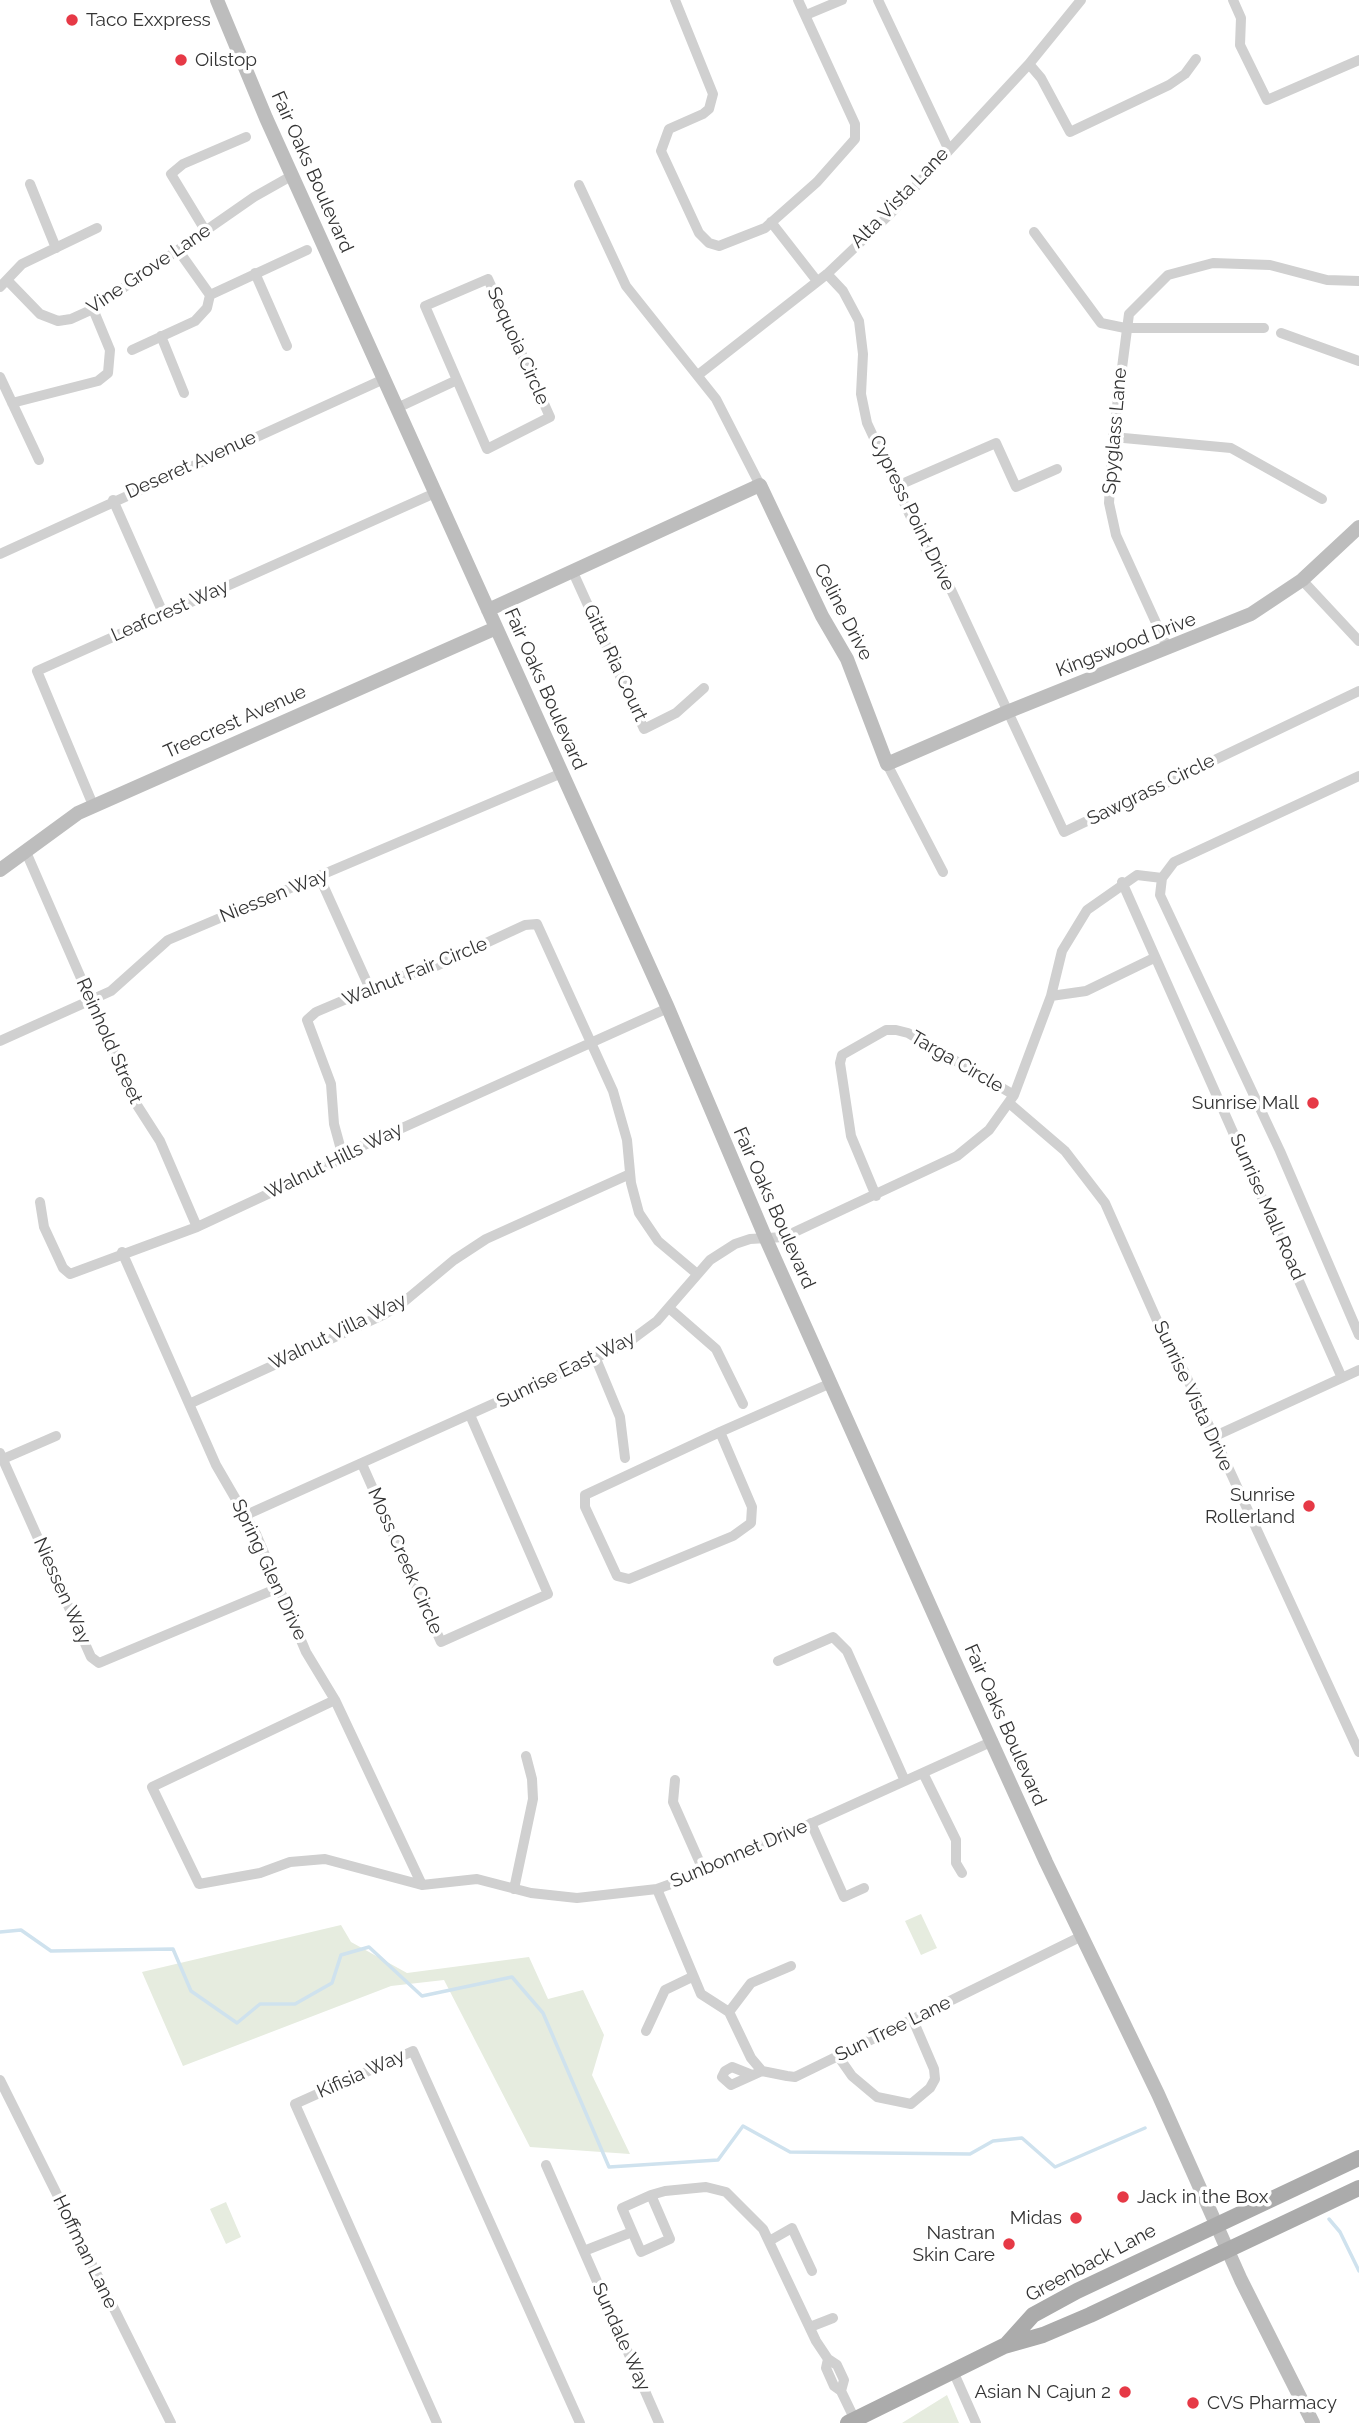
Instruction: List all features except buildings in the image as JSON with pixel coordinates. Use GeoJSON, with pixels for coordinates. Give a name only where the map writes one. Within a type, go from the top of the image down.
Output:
{"type":"FeatureCollection","features":[{"type":"Feature","properties":{"kind":"main road","name":"Fair Oaks Boulevard"},"geometry":{"type":"LineString","coordinates":[[217,0],[435,493],[668,1008],[766,1240],[1227,2250],[1313,2423]]}},
{"type":"Feature","properties":{"kind":"main road"},"geometry":{"type":"LineString","coordinates":[[488,610],[537,590],[572,570],[760,485]]}},
{"type":"Feature","properties":{"kind":"main road","name":"Celine Drive"},"geometry":{"type":"LineString","coordinates":[[760,485],[822,616],[844,652],[887,764]]}},
{"type":"Feature","properties":{"kind":"main road","name":"Kingswood Drive"},"geometry":{"type":"LineString","coordinates":[[887,764],[1007,712],[1251,614],[1303,580],[1359,527]]}},
{"type":"Feature","properties":{"kind":"main road","name":"Treecrest Avenue"},"geometry":{"type":"LineString","coordinates":[[0,870],[63,822],[93,805],[496,628]]}},
{"type":"Feature","properties":{"kind":"main road","name":"Greenback Lane"},"geometry":{"type":"LineString","coordinates":[[1004,2346],[1033,2315],[1116,2270],[1359,2158]]}},
{"type":"Feature","properties":{"kind":"main road","name":"Greenback Lane"},"geometry":{"type":"LineString","coordinates":[[852,2421],[1004,2346],[1043,2336],[1359,2188]]}},
{"type":"Feature","properties":{"kind":"street"},"geometry":{"type":"LineString","coordinates":[[675,0],[713,94],[709,108],[703,114],[669,129],[661,145],[662,155],[705,240],[716,245],[728,245],[761,230],[771,222],[826,174],[850,147],[856,131],[798,0]]}},
{"type":"Feature","properties":{"kind":"street"},"geometry":{"type":"LineString","coordinates":[[806,15],[842,0]]}},
{"type":"Feature","properties":{"kind":"street"},"geometry":{"type":"LineString","coordinates":[[878,0],[948,148]]}},
{"type":"Feature","properties":{"kind":"street","name":"Alta Vista Lane"},"geometry":{"type":"LineString","coordinates":[[698,375],[827,274],[889,215],[948,148],[1029,64],[1080,0]]}},
{"type":"Feature","properties":{"kind":"street"},"geometry":{"type":"LineString","coordinates":[[1233,0],[1241,18],[1240,45],[1267,100],[1359,60]]}},
{"type":"Feature","properties":{"kind":"street"},"geometry":{"type":"LineString","coordinates":[[1029,64],[1041,78],[1070,132],[1169,85],[1185,74],[1196,59]]}},
{"type":"Feature","properties":{"kind":"street"},"geometry":{"type":"LineString","coordinates":[[205,230],[171,174],[183,164],[246,137]]}},
{"type":"Feature","properties":{"kind":"street","name":"Vine Grove Lane"},"geometry":{"type":"LineString","coordinates":[[4,283],[40,314],[58,321],[71,319],[93,309],[205,230],[293,175]]}},
{"type":"Feature","properties":{"kind":"street"},"geometry":{"type":"LineString","coordinates":[[30,184],[56,248]]}},
{"type":"Feature","properties":{"kind":"street","name":"Celine Drive"},"geometry":{"type":"LineString","coordinates":[[579,185],[626,286],[698,375],[725,415],[760,485]]}},
{"type":"Feature","properties":{"kind":"street"},"geometry":{"type":"LineString","coordinates":[[771,222],[817,281]]}},
{"type":"Feature","properties":{"kind":"street"},"geometry":{"type":"LineString","coordinates":[[4,283],[22,264],[97,228]]}},
{"type":"Feature","properties":{"kind":"street"},"geometry":{"type":"LineString","coordinates":[[1034,232],[1101,323],[1125,328],[1264,328]]}},
{"type":"Feature","properties":{"kind":"street"},"geometry":{"type":"LineString","coordinates":[[178,250],[210,295]]}},
{"type":"Feature","properties":{"kind":"street"},"geometry":{"type":"LineString","coordinates":[[132,349],[200,318],[210,295],[307,250]]}},
{"type":"Feature","properties":{"kind":"street","name":"Spyglass Lane"},"geometry":{"type":"LineString","coordinates":[[1168,649],[1113,522],[1108,488],[1125,328],[1129,314],[1168,275],[1213,263],[1270,265],[1327,280],[1359,281]]}},
{"type":"Feature","properties":{"kind":"street"},"geometry":{"type":"LineString","coordinates":[[255,273],[287,346]]}},
{"type":"Feature","properties":{"kind":"street","name":"Cypress Point Drive"},"geometry":{"type":"LineString","coordinates":[[827,274],[843,291],[859,321],[862,338],[863,409],[927,552],[946,579],[1007,712]]}},
{"type":"Feature","properties":{"kind":"street","name":"Sequoia Circle"},"geometry":{"type":"LineString","coordinates":[[488,279],[550,417],[487,449],[457,380],[425,306],[488,279]]}},
{"type":"Feature","properties":{"kind":"street"},"geometry":{"type":"LineString","coordinates":[[12,403],[98,381],[108,373],[110,350],[93,309]]}},
{"type":"Feature","properties":{"kind":"street"},"geometry":{"type":"LineString","coordinates":[[1281,332],[1359,361]]}},
{"type":"Feature","properties":{"kind":"street"},"geometry":{"type":"LineString","coordinates":[[161,336],[184,393]]}},
{"type":"Feature","properties":{"kind":"street"},"geometry":{"type":"LineString","coordinates":[[0,377],[39,460]]}},
{"type":"Feature","properties":{"kind":"street","name":"Deseret Avenue"},"geometry":{"type":"LineString","coordinates":[[0,554],[113,500],[384,379]]}},
{"type":"Feature","properties":{"kind":"street"},"geometry":{"type":"LineString","coordinates":[[397,408],[457,380]]}},
{"type":"Feature","properties":{"kind":"street"},"geometry":{"type":"LineString","coordinates":[[1113,437],[1231,448],[1322,499]]}},
{"type":"Feature","properties":{"kind":"street"},"geometry":{"type":"LineString","coordinates":[[897,486],[996,443],[1016,486],[1057,469]]}},
{"type":"Feature","properties":{"kind":"street","name":"Leafcrest Way"},"geometry":{"type":"LineString","coordinates":[[93,805],[37,671],[435,493]]}},
{"type":"Feature","properties":{"kind":"street"},"geometry":{"type":"LineString","coordinates":[[113,500],[163,613]]}},
{"type":"Feature","properties":{"kind":"street","name":"Gitta Ria Court"},"geometry":{"type":"LineString","coordinates":[[572,570],[644,729],[676,713],[704,688]]}},
{"type":"Feature","properties":{"kind":"street"},"geometry":{"type":"LineString","coordinates":[[1303,580],[1359,641]]}},
{"type":"Feature","properties":{"kind":"street","name":"Sawgrass Circle"},"geometry":{"type":"LineString","coordinates":[[1007,712],[1064,832],[1359,691]]}},
{"type":"Feature","properties":{"kind":"street","name":"Celine Drive"},"geometry":{"type":"LineString","coordinates":[[887,764],[943,872]]}},
{"type":"Feature","properties":{"kind":"street","name":"Niessen Way"},"geometry":{"type":"LineString","coordinates":[[0,1041],[91,1002],[117,986],[168,940],[562,773]]}},
{"type":"Feature","properties":{"kind":"street"},"geometry":{"type":"LineString","coordinates":[[1359,776],[1174,862],[1162,878],[1160,895],[1280,1152],[1359,1335]]}},
{"type":"Feature","properties":{"kind":"street","name":"Reinhold Street"},"geometry":{"type":"LineString","coordinates":[[26,852],[135,1102],[160,1140],[197,1227]]}},
{"type":"Feature","properties":{"kind":"street","name":"Sunrise East Way"},"geometry":{"type":"LineString","coordinates":[[246,1515],[596,1359],[642,1334],[669,1308],[696,1273],[735,1244],[750,1239],[784,1237],[957,1156],[989,1130],[1012,1099],[1051,996],[1062,951],[1087,910],[1122,883],[1142,874],[1162,878]]}},
{"type":"Feature","properties":{"kind":"street"},"geometry":{"type":"LineString","coordinates":[[319,876],[370,989]]}},
{"type":"Feature","properties":{"kind":"street","name":"Sunrise Mall Road"},"geometry":{"type":"LineString","coordinates":[[1122,883],[1342,1378]]}},
{"type":"Feature","properties":{"kind":"street","name":"Walnut Fair Circle"},"geometry":{"type":"LineString","coordinates":[[343,1157],[334,1124],[331,1084],[307,1020],[316,1012],[370,989],[435,967],[525,925],[537,924],[589,1044]]}},
{"type":"Feature","properties":{"kind":"street"},"geometry":{"type":"LineString","coordinates":[[1051,996],[1086,992],[1154,958]]}},
{"type":"Feature","properties":{"kind":"street","name":"Walnut Hills Way"},"geometry":{"type":"LineString","coordinates":[[40,1202],[44,1227],[63,1268],[70,1274],[122,1252],[197,1227],[668,1008]]}},
{"type":"Feature","properties":{"kind":"street","name":"Targa Circle"},"geometry":{"type":"LineString","coordinates":[[876,1196],[851,1136],[840,1063],[842,1055],[886,1030],[908,1033],[1012,1099]]}},
{"type":"Feature","properties":{"kind":"street"},"geometry":{"type":"LineString","coordinates":[[589,1044],[621,1115],[634,1197],[648,1229],[696,1273]]}},
{"type":"Feature","properties":{"kind":"street","name":"Sunrise Vista Drive"},"geometry":{"type":"LineString","coordinates":[[1012,1099],[1073,1159],[1105,1203],[1164,1336],[1359,1752]]}},
{"type":"Feature","properties":{"kind":"street","name":"Walnut Villa Way"},"geometry":{"type":"LineString","coordinates":[[189,1404],[383,1315],[400,1305],[454,1260],[486,1239],[630,1174]]}},
{"type":"Feature","properties":{"kind":"street","name":"Spring Glen Drive"},"geometry":{"type":"LineString","coordinates":[[122,1252],[216,1465],[246,1515],[306,1652],[335,1700],[422,1885]]}},
{"type":"Feature","properties":{"kind":"street"},"geometry":{"type":"LineString","coordinates":[[669,1308],[716,1349],[743,1404]]}},
{"type":"Feature","properties":{"kind":"street"},"geometry":{"type":"LineString","coordinates":[[596,1359],[620,1417],[625,1458]]}},
{"type":"Feature","properties":{"kind":"street"},"geometry":{"type":"LineString","coordinates":[[1213,1437],[1359,1370]]}},
{"type":"Feature","properties":{"kind":"street"},"geometry":{"type":"LineString","coordinates":[[720,1432],[752,1507],[751,1523],[733,1536],[636,1576],[623,1579],[617,1576],[585,1507],[585,1495],[720,1432],[831,1383]]}},
{"type":"Feature","properties":{"kind":"street","name":"Moss Creek Circle"},"geometry":{"type":"LineString","coordinates":[[362,1464],[441,1642],[548,1594],[470,1416]]}},
{"type":"Feature","properties":{"kind":"street"},"geometry":{"type":"LineString","coordinates":[[2,1456],[56,1436]]}},
{"type":"Feature","properties":{"kind":"street","name":"Niessen Way"},"geometry":{"type":"LineString","coordinates":[[2,1456],[92,1657],[99,1663],[278,1588]]}},
{"type":"Feature","properties":{"kind":"street"},"geometry":{"type":"LineString","coordinates":[[778,1661],[833,1637],[847,1651],[905,1781]]}},
{"type":"Feature","properties":{"kind":"street","name":"Sunbonnet Drive"},"geometry":{"type":"LineString","coordinates":[[335,1700],[152,1787],[199,1884],[260,1873],[290,1862],[325,1859],[422,1885],[466,1878],[514,1889],[577,1898],[657,1889],[704,1872],[993,1741]]}},
{"type":"Feature","properties":{"kind":"street"},"geometry":{"type":"LineString","coordinates":[[514,1889],[533,1800],[532,1779],[526,1756]]}},
{"type":"Feature","properties":{"kind":"street"},"geometry":{"type":"LineString","coordinates":[[923,1773],[956,1840],[956,1863],[962,1873]]}},
{"type":"Feature","properties":{"kind":"street"},"geometry":{"type":"LineString","coordinates":[[675,1780],[673,1802],[704,1872]]}},
{"type":"Feature","properties":{"kind":"street"},"geometry":{"type":"LineString","coordinates":[[811,1823],[844,1897],[864,1888]]}},
{"type":"Feature","properties":{"kind":"street"},"geometry":{"type":"LineString","coordinates":[[657,1889],[701,1994],[729,2012],[751,1983],[791,1966]]}},
{"type":"Feature","properties":{"kind":"street","name":"Sun Tree Lane"},"geometry":{"type":"LineString","coordinates":[[729,2012],[757,2073],[795,2077],[1082,1936]]}},
{"type":"Feature","properties":{"kind":"street"},"geometry":{"type":"LineString","coordinates":[[646,2031],[665,1990],[692,1977]]}},
{"type":"Feature","properties":{"kind":"street"},"geometry":{"type":"LineString","coordinates":[[838,2056],[852,2076],[877,2097],[911,2104],[930,2088],[935,2079],[934,2069],[913,2020]]}},
{"type":"Feature","properties":{"kind":"street","name":"Kifisia Way"},"geometry":{"type":"LineString","coordinates":[[438,2423],[295,2104],[413,2051],[580,2423]]}},
{"type":"Feature","properties":{"kind":"street","name":"Hoffman Lane"},"geometry":{"type":"LineString","coordinates":[[0,2080],[171,2423]]}},
{"type":"Feature","properties":{"kind":"street","name":"Sundale Way"},"geometry":{"type":"LineString","coordinates":[[546,2165],[659,2423]]}},
{"type":"Feature","properties":{"kind":"street"},"geometry":{"type":"LineString","coordinates":[[651,2194],[670,2239],[641,2252],[622,2208],[651,2194],[706,2187],[726,2192],[771,2239],[810,2327],[828,2358],[826,2368],[834,2386],[841,2391],[852,2421]]}},
{"type":"Feature","properties":{"kind":"street"},"geometry":{"type":"LineString","coordinates":[[771,2239],[792,2228],[812,2271]]}},
{"type":"Feature","properties":{"kind":"street"},"geometry":{"type":"LineString","coordinates":[[584,2251],[632,2232]]}},
{"type":"Feature","properties":{"kind":"street"},"geometry":{"type":"LineString","coordinates":[[810,2327],[833,2318]]}},
{"type":"Feature","properties":{"kind":"street"},"geometry":{"type":"LineString","coordinates":[[953,2371],[976,2423]]}},
{"type":"Feature","properties":{"kind":"shaded area"},"geometry":{"type":"Polygon","coordinates":[[[921,1914],[937,1948],[921,1955],[905,1921],[921,1914]]]}},
{"type":"Feature","properties":{"kind":"shaded area"},"geometry":{"type":"Polygon","coordinates":[[[341,1925],[351,1942],[407,1973],[529,1957],[548,1999],[583,1990],[604,2035],[592,2075],[630,2154],[530,2147],[444,1980],[391,1986],[183,2066],[142,1972],[341,1925]]]}},
{"type":"Feature","properties":{"kind":"shaded area"},"geometry":{"type":"Polygon","coordinates":[[[226,2202],[241,2237],[226,2244],[210,2209],[226,2202]]]}},
{"type":"Feature","properties":{"kind":"shaded area"},"geometry":{"type":"Polygon","coordinates":[[[947,2395],[959,2423],[902,2423],[947,2395]]]}},
{"type":"Feature","properties":{"kind":"waterway"},"geometry":{"type":"LineString","coordinates":[[0,1932],[21,1930],[51,1951],[173,1949],[191,1991],[237,2023],[260,2004],[295,2004],[332,1983],[341,1955],[369,1947],[422,1996],[512,1977],[543,2013],[609,2167],[718,2160],[743,2126],[790,2152],[970,2154],[993,2141],[1022,2138],[1055,2167],[1145,2128]]}},
{"type":"Feature","properties":{"kind":"waterway"},"geometry":{"type":"LineString","coordinates":[[1329,2219],[1340,2232],[1359,2271]]}},
{"type":"Feature","properties":{"kind":"place","name":"Taco Exxpress"},"geometry":{"type":"Point","coordinates":[72,20]}},
{"type":"Feature","properties":{"kind":"place","name":"Oilstop"},"geometry":{"type":"Point","coordinates":[181,60]}},
{"type":"Feature","properties":{"kind":"place","name":"Sunrise Mall"},"geometry":{"type":"Point","coordinates":[1313,1103]}},
{"type":"Feature","properties":{"kind":"place","name":"Sunrise Rollerland"},"geometry":{"type":"Point","coordinates":[1309,1506]}},
{"type":"Feature","properties":{"kind":"place","name":"Jack in the Box"},"geometry":{"type":"Point","coordinates":[1123,2197]}},
{"type":"Feature","properties":{"kind":"place","name":"Midas"},"geometry":{"type":"Point","coordinates":[1076,2218]}},
{"type":"Feature","properties":{"kind":"place","name":"Nastran Skin Care"},"geometry":{"type":"Point","coordinates":[1009,2244]}},
{"type":"Feature","properties":{"kind":"place","name":"Asian N Cajun 2"},"geometry":{"type":"Point","coordinates":[1125,2392]}},
{"type":"Feature","properties":{"kind":"place","name":"CVS Pharmacy"},"geometry":{"type":"Point","coordinates":[1193,2403]}}]}
